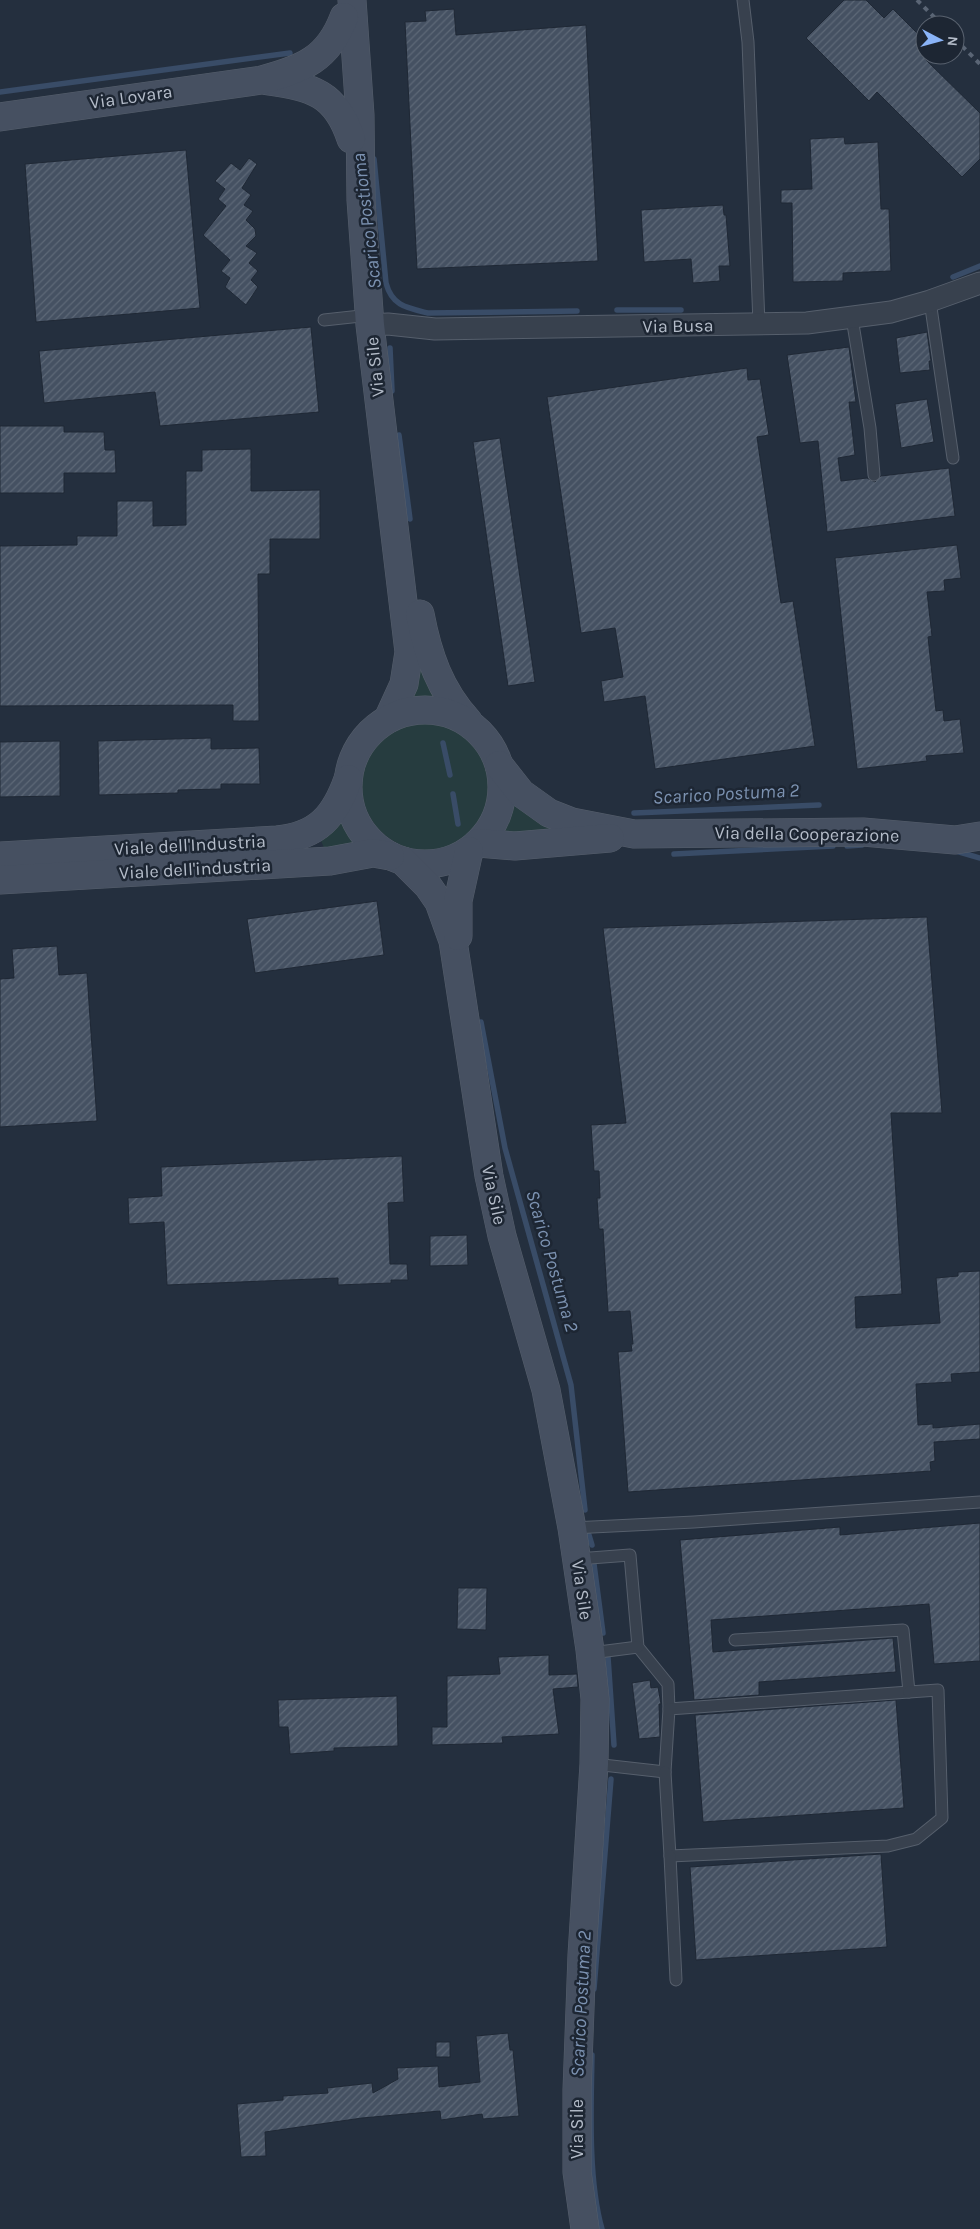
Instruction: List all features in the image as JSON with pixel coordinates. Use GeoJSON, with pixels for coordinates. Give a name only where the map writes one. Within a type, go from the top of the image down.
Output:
{"type":"FeatureCollection","features":[{"type":"Feature","properties":{"kind":"street","name":"Via Lovara"},"geometry":{"type":"LineString","coordinates":[[0,117],[262,80],[294,70],[320,56],[337,35],[347,6]]}},
{"type":"Feature","properties":{"kind":"street","name":"Via Sile"},"geometry":{"type":"LineString","coordinates":[[347,6],[351,139],[355,178],[361,200]]}},
{"type":"Feature","properties":{"kind":"street","name":"Via Sile"},"geometry":{"type":"LineString","coordinates":[[347,6],[360,115],[361,200],[370,320],[409,652],[404,684],[388,719]]}},
{"type":"Feature","properties":{"kind":"street","name":"Via Lovara"},"geometry":{"type":"LineString","coordinates":[[262,80],[294,84],[325,96],[343,119],[351,139]]}},
{"type":"Feature","properties":{"kind":"street","name":"Via Busa"},"geometry":{"type":"LineString","coordinates":[[370,320],[388,324],[443,329],[807,323],[891,312],[930,301],[980,283]]}},
{"type":"Feature","properties":{"kind":"street","name":"Via Sile"},"geometry":{"type":"LineString","coordinates":[[396,533],[414,585],[427,647],[441,685],[455,707],[471,724]]}},
{"type":"Feature","properties":{"kind":"street"},"geometry":{"type":"LineString","coordinates":[[436,710],[448,713],[471,724],[488,742],[499,765],[502,789],[498,813],[487,834],[474,847],[451,860],[432,864],[396,859],[371,842],[357,823],[349,801],[349,777],[355,754],[369,734],[388,719],[411,711],[436,710]]}},
{"type":"Feature","properties":{"kind":"street","name":"Via della Cooperazione"},"geometry":{"type":"LineString","coordinates":[[499,765],[521,793],[549,813],[572,822],[634,834]]}},
{"type":"Feature","properties":{"kind":"street","name":"Viale dell'Industria"},"geometry":{"type":"LineString","coordinates":[[0,856],[277,840],[300,836],[314,830],[330,815],[341,797],[349,777]]}},
{"type":"Feature","properties":{"kind":"street","name":"Via della Cooperazione"},"geometry":{"type":"LineString","coordinates":[[474,847],[522,846],[606,839],[634,834],[863,832],[955,840],[980,836]]}},
{"type":"Feature","properties":{"kind":"street","name":"Via Sile"},"geometry":{"type":"LineString","coordinates":[[458,962],[458,902],[474,847]]}},
{"type":"Feature","properties":{"kind":"street","name":"Viale dell'industria"},"geometry":{"type":"LineString","coordinates":[[0,880],[330,861],[373,853],[396,859]]}},
{"type":"Feature","properties":{"kind":"street","name":"Via Sile"},"geometry":{"type":"LineString","coordinates":[[396,859],[428,886],[439,902],[447,921],[458,962],[489,1176],[502,1236],[546,1390],[572,1528],[591,1653],[595,1700],[594,1764],[582,1955],[577,2083],[577,2172],[585,2229]]}},
{"type":"Feature","properties":{"kind":"lane"},"geometry":{"type":"LineString","coordinates":[[743,0],[748,42],[759,324]]}},
{"type":"Feature","properties":{"kind":"lane"},"geometry":{"type":"LineString","coordinates":[[930,301],[953,458]]}},
{"type":"Feature","properties":{"kind":"lane"},"geometry":{"type":"LineString","coordinates":[[852,318],[870,428],[874,475]]}},
{"type":"Feature","properties":{"kind":"lane"},"geometry":{"type":"LineString","coordinates":[[324,320],[370,320]]}},
{"type":"Feature","properties":{"kind":"lane"},"geometry":{"type":"LineString","coordinates":[[401,593],[407,594],[416,629],[427,647]]}},
{"type":"Feature","properties":{"kind":"lane"},"geometry":{"type":"LineString","coordinates":[[572,1528],[704,1522],[980,1502]]}},
{"type":"Feature","properties":{"kind":"lane"},"geometry":{"type":"LineString","coordinates":[[577,1559],[630,1555],[638,1647],[668,1684],[669,1708],[665,1772],[676,1980]]}},
{"type":"Feature","properties":{"kind":"lane"},"geometry":{"type":"LineString","coordinates":[[735,1640],[903,1630],[909,1692]]}},
{"type":"Feature","properties":{"kind":"lane"},"geometry":{"type":"LineString","coordinates":[[591,1653],[638,1647]]}},
{"type":"Feature","properties":{"kind":"lane"},"geometry":{"type":"LineString","coordinates":[[669,1708],[938,1690],[942,1818],[916,1839],[888,1846],[670,1856]]}},
{"type":"Feature","properties":{"kind":"lane"},"geometry":{"type":"LineString","coordinates":[[594,1764],[665,1772]]}},
{"type":"Feature","properties":{"kind":"green space"},"geometry":{"type":"Polygon","coordinates":[[[414,648],[435,699],[403,701],[414,648]]]}},
{"type":"Feature","properties":{"kind":"green space"},"geometry":{"type":"Polygon","coordinates":[[[426,722],[451,726],[472,740],[486,761],[490,786],[486,811],[472,832],[451,846],[426,850],[401,846],[380,832],[366,811],[362,786],[366,761],[380,740],[401,726],[426,722]]]}},
{"type":"Feature","properties":{"kind":"green space"},"geometry":{"type":"Polygon","coordinates":[[[512,801],[591,831],[500,833],[508,817],[512,801]]]}},
{"type":"Feature","properties":{"kind":"green space"},"geometry":{"type":"Polygon","coordinates":[[[343,814],[350,830],[361,845],[325,850],[319,836],[343,814]]]}},
{"type":"Feature","properties":{"kind":"building"},"geometry":{"type":"Polygon","coordinates":[[[844,0],[866,0],[884,18],[893,9],[915,31],[915,65],[931,65],[980,113],[980,159],[962,177],[877,92],[869,101],[806,38],[844,0]]]}},
{"type":"Feature","properties":{"kind":"building"},"geometry":{"type":"Polygon","coordinates":[[[454,9],[456,35],[586,25],[598,261],[417,269],[405,22],[426,21],[425,11],[454,9]]]}},
{"type":"Feature","properties":{"kind":"building"},"geometry":{"type":"Polygon","coordinates":[[[844,137],[845,144],[878,142],[881,209],[889,209],[891,271],[843,273],[843,281],[793,282],[792,203],[781,203],[781,190],[812,189],[810,139],[844,137]]]}},
{"type":"Feature","properties":{"kind":"building"},"geometry":{"type":"Polygon","coordinates":[[[186,150],[200,308],[36,322],[25,164],[186,150]]]}},
{"type":"Feature","properties":{"kind":"building"},"geometry":{"type":"Polygon","coordinates":[[[249,158],[257,164],[242,188],[251,195],[244,205],[253,211],[246,220],[255,229],[256,236],[246,246],[257,253],[249,263],[258,271],[251,280],[258,287],[246,305],[225,287],[230,278],[221,271],[230,260],[203,235],[226,206],[218,199],[225,189],[215,181],[231,163],[240,170],[249,158]]]}},
{"type":"Feature","properties":{"kind":"building"},"geometry":{"type":"Polygon","coordinates":[[[723,205],[724,215],[726,215],[730,266],[719,266],[720,281],[693,283],[691,259],[644,262],[641,210],[723,205]]]}},
{"type":"Feature","properties":{"kind":"building"},"geometry":{"type":"Polygon","coordinates":[[[311,327],[319,412],[160,426],[155,392],[44,403],[39,351],[311,327]]]}},
{"type":"Feature","properties":{"kind":"building"},"geometry":{"type":"Polygon","coordinates":[[[927,332],[931,361],[929,361],[930,370],[900,373],[896,338],[927,332]]]}},
{"type":"Feature","properties":{"kind":"building"},"geometry":{"type":"Polygon","coordinates":[[[849,347],[856,402],[849,402],[855,455],[838,458],[841,481],[867,478],[875,482],[881,476],[949,468],[955,516],[827,532],[818,441],[800,443],[787,355],[849,347]]]}},
{"type":"Feature","properties":{"kind":"building"},"geometry":{"type":"Polygon","coordinates":[[[747,368],[748,380],[760,379],[769,435],[757,437],[781,603],[793,601],[815,746],[655,769],[645,696],[604,702],[601,681],[623,677],[615,628],[581,633],[547,397],[747,368]]]}},
{"type":"Feature","properties":{"kind":"building"},"geometry":{"type":"Polygon","coordinates":[[[927,399],[934,442],[901,448],[895,404],[927,399]]]}},
{"type":"Feature","properties":{"kind":"building"},"geometry":{"type":"Polygon","coordinates":[[[0,426],[64,426],[64,432],[104,432],[105,450],[115,450],[116,473],[64,473],[64,493],[0,493],[0,426]]]}},
{"type":"Feature","properties":{"kind":"building"},"geometry":{"type":"Polygon","coordinates":[[[500,438],[535,682],[508,686],[473,442],[500,438]]]}},
{"type":"Feature","properties":{"kind":"building"},"geometry":{"type":"Polygon","coordinates":[[[251,449],[251,491],[320,490],[320,539],[270,539],[270,574],[258,574],[259,721],[233,721],[233,705],[0,706],[0,546],[77,545],[77,536],[117,536],[117,501],[153,501],[153,526],[186,525],[186,471],[202,471],[202,450],[251,449]]]}},
{"type":"Feature","properties":{"kind":"building"},"geometry":{"type":"Polygon","coordinates":[[[957,545],[961,578],[944,580],[945,591],[927,592],[932,636],[928,637],[936,711],[943,710],[944,721],[960,719],[964,753],[926,756],[927,761],[857,769],[835,558],[957,545]]]}},
{"type":"Feature","properties":{"kind":"building"},"geometry":{"type":"Polygon","coordinates":[[[211,738],[211,749],[259,748],[260,784],[221,784],[221,789],[178,790],[178,793],[99,795],[98,741],[211,738]]]}},
{"type":"Feature","properties":{"kind":"building"},"geometry":{"type":"Polygon","coordinates":[[[60,741],[60,796],[0,797],[0,742],[60,741]]]}},
{"type":"Feature","properties":{"kind":"building"},"geometry":{"type":"Polygon","coordinates":[[[377,901],[384,955],[255,973],[247,919],[377,901]]]}},
{"type":"Feature","properties":{"kind":"building"},"geometry":{"type":"Polygon","coordinates":[[[927,917],[942,1113],[891,1113],[902,1294],[855,1297],[856,1328],[940,1323],[936,1278],[958,1276],[958,1272],[980,1271],[980,1372],[951,1374],[952,1382],[916,1384],[918,1425],[933,1424],[933,1428],[980,1424],[980,1439],[934,1442],[935,1461],[930,1462],[931,1471],[628,1492],[618,1352],[632,1351],[630,1311],[608,1312],[603,1229],[599,1229],[597,1198],[600,1198],[599,1171],[594,1171],[591,1125],[626,1123],[603,928],[927,917]]]}},
{"type":"Feature","properties":{"kind":"building"},"geometry":{"type":"Polygon","coordinates":[[[57,946],[59,975],[87,973],[97,1121],[0,1127],[0,979],[14,978],[12,949],[57,946]]]}},
{"type":"Feature","properties":{"kind":"building"},"geometry":{"type":"Polygon","coordinates":[[[402,1156],[404,1202],[388,1203],[390,1264],[407,1264],[408,1280],[391,1280],[391,1283],[338,1285],[338,1278],[167,1285],[164,1222],[129,1224],[128,1198],[162,1196],[161,1167],[402,1156]]]}},
{"type":"Feature","properties":{"kind":"building"},"geometry":{"type":"Polygon","coordinates":[[[467,1235],[468,1265],[430,1266],[430,1236],[467,1235]]]}},
{"type":"Feature","properties":{"kind":"building"},"geometry":{"type":"Polygon","coordinates":[[[980,1523],[980,1661],[934,1664],[929,1604],[711,1620],[713,1652],[893,1638],[896,1672],[759,1682],[759,1695],[694,1700],[680,1540],[840,1527],[840,1535],[980,1523]]]}},
{"type":"Feature","properties":{"kind":"building"},"geometry":{"type":"Polygon","coordinates":[[[458,1588],[487,1588],[486,1630],[457,1629],[458,1588]]]}},
{"type":"Feature","properties":{"kind":"building"},"geometry":{"type":"Polygon","coordinates":[[[549,1655],[549,1675],[577,1674],[578,1687],[553,1689],[559,1734],[502,1737],[503,1743],[432,1745],[432,1727],[447,1727],[447,1676],[500,1674],[498,1657],[549,1655]]]}},
{"type":"Feature","properties":{"kind":"building"},"geometry":{"type":"Polygon","coordinates":[[[650,1680],[651,1688],[658,1687],[661,1704],[659,1704],[660,1737],[639,1739],[632,1683],[650,1680]]]}},
{"type":"Feature","properties":{"kind":"building"},"geometry":{"type":"Polygon","coordinates":[[[397,1696],[398,1746],[334,1748],[334,1751],[290,1754],[288,1727],[279,1727],[278,1700],[397,1696]]]}},
{"type":"Feature","properties":{"kind":"building"},"geometry":{"type":"Polygon","coordinates":[[[896,1700],[904,1808],[703,1822],[695,1715],[896,1700]]]}},
{"type":"Feature","properties":{"kind":"building"},"geometry":{"type":"Polygon","coordinates":[[[881,1854],[887,1947],[696,1960],[690,1867],[881,1854]]]}},
{"type":"Feature","properties":{"kind":"building"},"geometry":{"type":"Polygon","coordinates":[[[508,2033],[510,2050],[513,2050],[519,2116],[483,2119],[482,2114],[441,2120],[440,2111],[362,2118],[265,2132],[266,2156],[241,2157],[237,2104],[283,2100],[283,2096],[328,2093],[327,2088],[372,2083],[373,2093],[398,2079],[397,2068],[438,2066],[439,2087],[480,2082],[476,2036],[508,2033]]]}},
{"type":"Feature","properties":{"kind":"building"},"geometry":{"type":"Polygon","coordinates":[[[436,2042],[450,2042],[450,2057],[436,2057],[436,2042]]]}},
{"type":"Feature","properties":{"kind":"waterway","name":"Scarico Postioma"},"geometry":{"type":"LineString","coordinates":[[0,92],[290,53]]}},
{"type":"Feature","properties":{"kind":"waterway","name":"Scarico Postioma"},"geometry":{"type":"LineString","coordinates":[[374,159],[386,283],[392,297],[401,305],[428,313],[577,311]]}},
{"type":"Feature","properties":{"kind":"waterway","name":"Scarico Postioma"},"geometry":{"type":"LineString","coordinates":[[953,277],[980,266]]}},
{"type":"Feature","properties":{"kind":"waterway","name":"Scarico Postioma"},"geometry":{"type":"LineString","coordinates":[[617,310],[681,310]]}},
{"type":"Feature","properties":{"kind":"waterway"},"geometry":{"type":"LineString","coordinates":[[390,348],[392,391]]}},
{"type":"Feature","properties":{"kind":"waterway"},"geometry":{"type":"LineString","coordinates":[[399,435],[410,519]]}},
{"type":"Feature","properties":{"kind":"waterway"},"geometry":{"type":"LineString","coordinates":[[443,743],[450,775]]}},
{"type":"Feature","properties":{"kind":"waterway","name":"Scarico Postuma 2"},"geometry":{"type":"LineString","coordinates":[[453,794],[458,824]]}},
{"type":"Feature","properties":{"kind":"waterway","name":"Scarico Postuma 2"},"geometry":{"type":"LineString","coordinates":[[634,813],[819,805]]}},
{"type":"Feature","properties":{"kind":"waterway"},"geometry":{"type":"LineString","coordinates":[[847,846],[862,845]]}},
{"type":"Feature","properties":{"kind":"waterway"},"geometry":{"type":"LineString","coordinates":[[674,854],[833,846]]}},
{"type":"Feature","properties":{"kind":"waterway"},"geometry":{"type":"LineString","coordinates":[[956,851],[980,858]]}},
{"type":"Feature","properties":{"kind":"waterway","name":"Scarico Postuma 2"},"geometry":{"type":"LineString","coordinates":[[481,1022],[505,1148],[571,1385],[585,1510]]}},
{"type":"Feature","properties":{"kind":"waterway","name":"Scarico Postuma 2"},"geometry":{"type":"LineString","coordinates":[[589,1535],[592,1545]]}},
{"type":"Feature","properties":{"kind":"waterway","name":"Scarico Postuma 2"},"geometry":{"type":"LineString","coordinates":[[594,1564],[603,1633]]}},
{"type":"Feature","properties":{"kind":"waterway","name":"Scarico Postuma 2"},"geometry":{"type":"LineString","coordinates":[[608,1657],[614,1745]]}},
{"type":"Feature","properties":{"kind":"waterway","name":"Scarico Postuma 2"},"geometry":{"type":"LineString","coordinates":[[594,1989],[611,1779]]}},
{"type":"Feature","properties":{"kind":"waterway","name":"Scarico Postuma 2"},"geometry":{"type":"LineString","coordinates":[[592,2055],[592,2166],[602,2229]]}},
{"type":"Feature","properties":{"kind":"railway"},"geometry":{"type":"LineString","coordinates":[[917,0],[932,15]]}},
{"type":"Feature","properties":{"kind":"railway"},"geometry":{"type":"LineString","coordinates":[[965,49],[980,64]]}}]}
